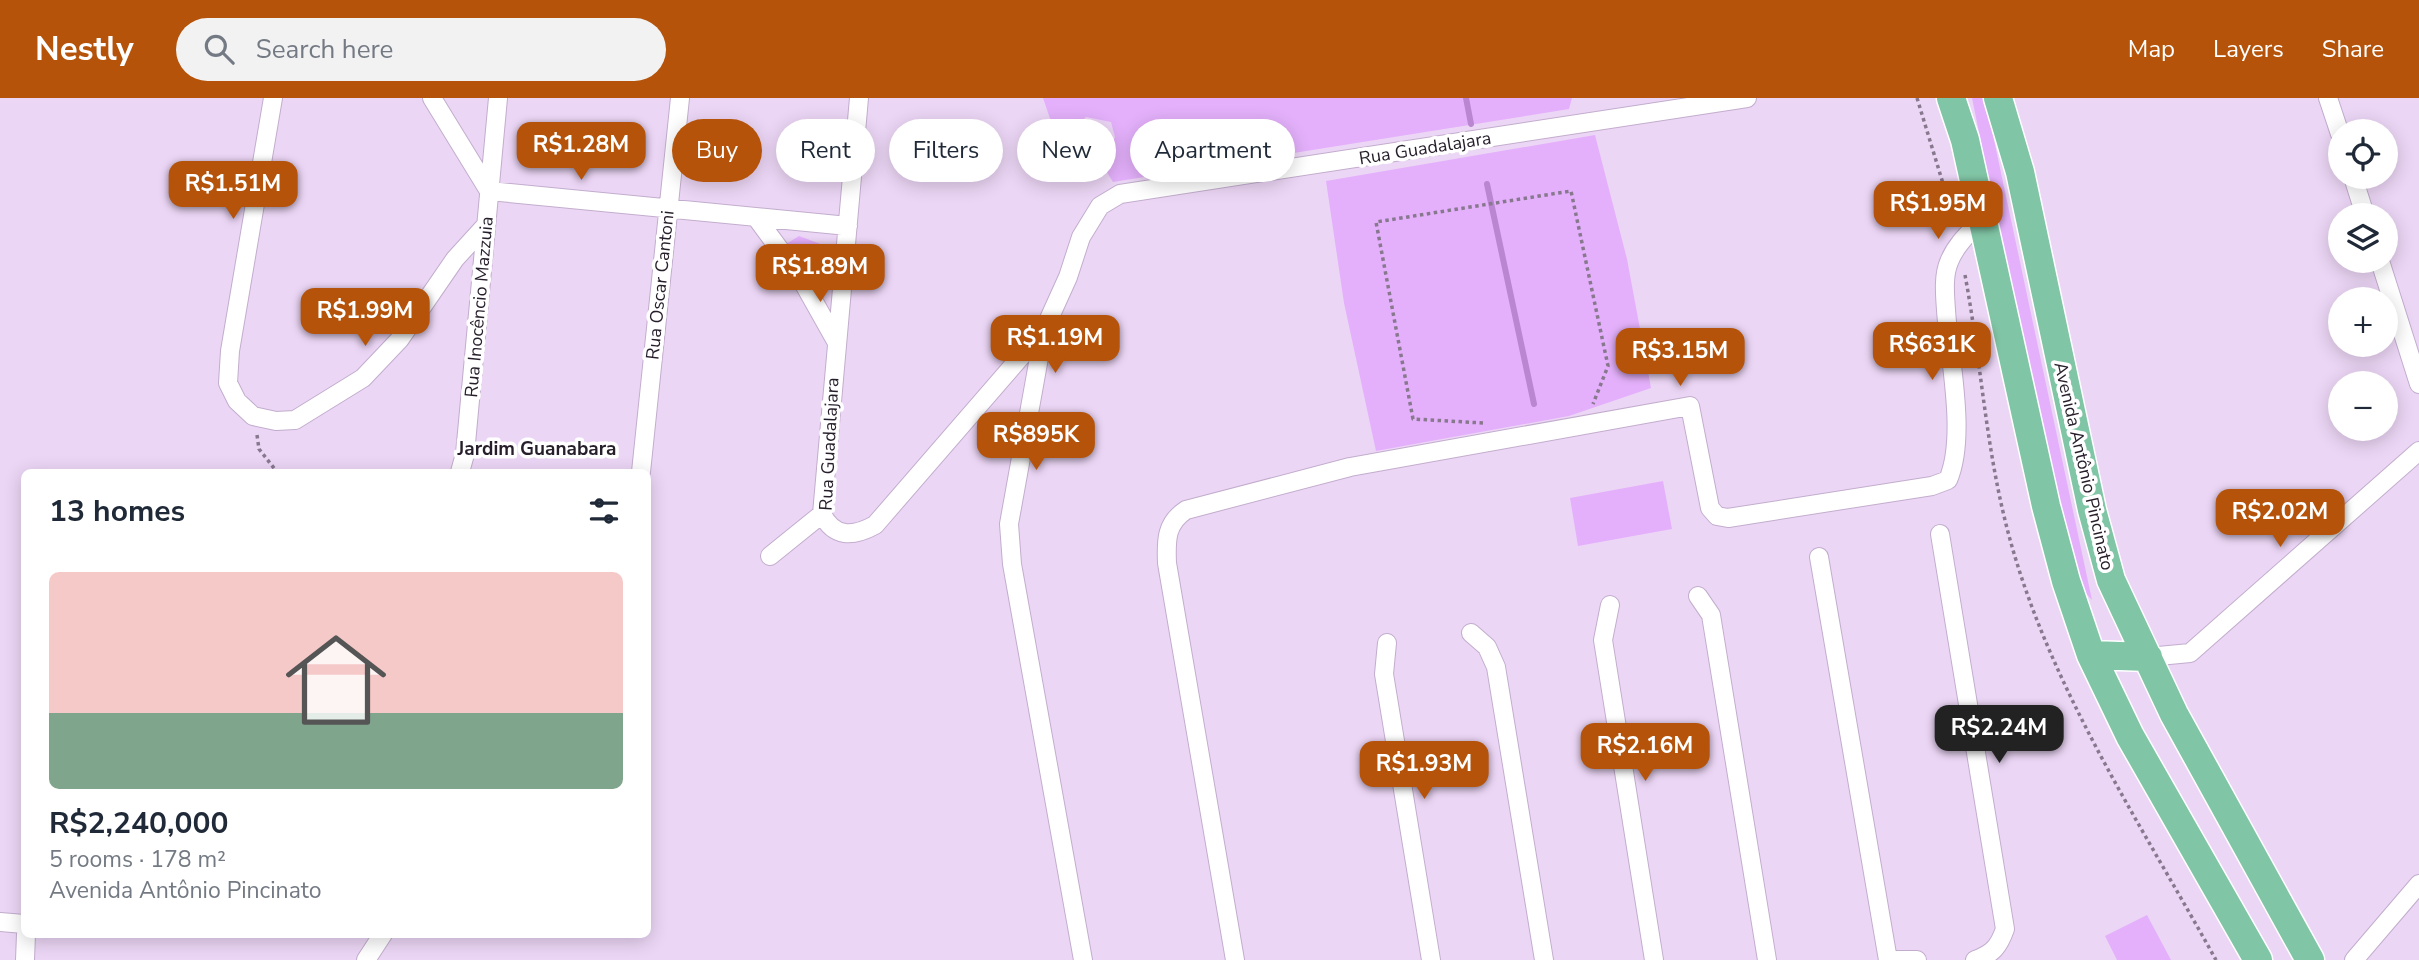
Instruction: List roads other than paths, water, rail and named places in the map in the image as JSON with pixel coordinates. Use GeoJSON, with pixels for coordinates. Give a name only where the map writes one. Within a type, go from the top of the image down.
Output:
{"type":"FeatureCollection","features":[{"type":"Feature","properties":{"kind":"main road"},"geometry":{"type":"LineString","coordinates":[[1951,98],[1965,140],[2046,506],[2066,581],[2091,654],[2130,736],[2258,960]]}},
{"type":"Feature","properties":{"kind":"main road","name":"Avenida Antônio Pincinato"},"geometry":{"type":"LineString","coordinates":[[1998,98],[2020,172],[2092,510],[2111,580],[2174,714],[2310,960]]}},
{"type":"Feature","properties":{"kind":"main road"},"geometry":{"type":"LineString","coordinates":[[2091,654],[2148,657]]}},
{"type":"Feature","properties":{"kind":"main road"},"geometry":{"type":"LineString","coordinates":[[2168,800],[2190,790],[2206,796],[2232,819]]}},
{"type":"Feature","properties":{"kind":"street"},"geometry":{"type":"LineString","coordinates":[[273,98],[230,351],[229,383],[237,401],[253,416],[276,421],[295,420],[363,378],[400,339],[455,258],[486,225]]}},
{"type":"Feature","properties":{"kind":"street"},"geometry":{"type":"LineString","coordinates":[[432,98],[489,191],[758,220],[848,226]]}},
{"type":"Feature","properties":{"kind":"street","name":"Rua Inocêncio Mazzuia"},"geometry":{"type":"LineString","coordinates":[[461,469],[465,454],[498,98]]}},
{"type":"Feature","properties":{"kind":"street","name":"Rua Oscar Cantoni"},"geometry":{"type":"LineString","coordinates":[[641,469],[680,98]]}},
{"type":"Feature","properties":{"kind":"street","name":"Rua Guadalajara"},"geometry":{"type":"LineString","coordinates":[[859,98],[822,514],[829,527],[843,535],[861,532],[875,525],[1044,330],[1068,277],[1081,237],[1100,206],[1120,194],[1747,98]]}},
{"type":"Feature","properties":{"kind":"street"},"geometry":{"type":"LineString","coordinates":[[2328,98],[2335,119]]}},
{"type":"Feature","properties":{"kind":"street"},"geometry":{"type":"LineString","coordinates":[[758,220],[800,277],[836,341]]}},
{"type":"Feature","properties":{"kind":"street"},"geometry":{"type":"LineString","coordinates":[[1235,960],[1167,563],[1168,530],[1174,518],[1198,506],[1303,476],[1690,406],[1710,508],[1717,516],[1728,517],[1933,486],[1948,480],[1955,464],[1955,422],[1945,288],[1947,264],[1959,243],[1982,220]]}},
{"type":"Feature","properties":{"kind":"street"},"geometry":{"type":"LineString","coordinates":[[2384,273],[2419,384]]}},
{"type":"Feature","properties":{"kind":"street"},"geometry":{"type":"LineString","coordinates":[[1044,330],[1009,524],[1014,576],[1083,960]]}},
{"type":"Feature","properties":{"kind":"street"},"geometry":{"type":"LineString","coordinates":[[2148,657],[2190,653],[2419,451]]}},
{"type":"Feature","properties":{"kind":"street"},"geometry":{"type":"LineString","coordinates":[[770,556],[822,514]]}},
{"type":"Feature","properties":{"kind":"street"},"geometry":{"type":"LineString","coordinates":[[1940,534],[2005,929],[1999,946],[1975,960]]}},
{"type":"Feature","properties":{"kind":"street"},"geometry":{"type":"LineString","coordinates":[[1819,557],[1888,960]]}},
{"type":"Feature","properties":{"kind":"street"},"geometry":{"type":"LineString","coordinates":[[1698,596],[1712,615],[1767,960]]}},
{"type":"Feature","properties":{"kind":"street"},"geometry":{"type":"LineString","coordinates":[[1610,605],[1603,640],[1654,960]]}},
{"type":"Feature","properties":{"kind":"street"},"geometry":{"type":"LineString","coordinates":[[1471,633],[1486,647],[1496,667],[1544,960]]}},
{"type":"Feature","properties":{"kind":"street"},"geometry":{"type":"LineString","coordinates":[[1387,643],[1384,674],[1431,960]]}},
{"type":"Feature","properties":{"kind":"street"},"geometry":{"type":"LineString","coordinates":[[2354,960],[2419,884]]}},
{"type":"Feature","properties":{"kind":"street"},"geometry":{"type":"LineString","coordinates":[[0,922],[21,924]]}},
{"type":"Feature","properties":{"kind":"street"},"geometry":{"type":"LineString","coordinates":[[24,960],[26,938]]}},
{"type":"Feature","properties":{"kind":"street"},"geometry":{"type":"LineString","coordinates":[[366,960],[380,938]]}},
{"type":"Feature","properties":{"kind":"street"},"geometry":{"type":"LineString","coordinates":[[1897,960],[1917,960]]}},
{"type":"Feature","properties":{"kind":"waterway"},"geometry":{"type":"LineString","coordinates":[[1466,98],[1471,124]]}},
{"type":"Feature","properties":{"kind":"waterway"},"geometry":{"type":"LineString","coordinates":[[1487,184],[1534,404]]}},
{"type":"Feature","properties":{"kind":"district","name":"Jardim Guanabara"},"geometry":{"type":"Point","coordinates":[537,449]}}]}
